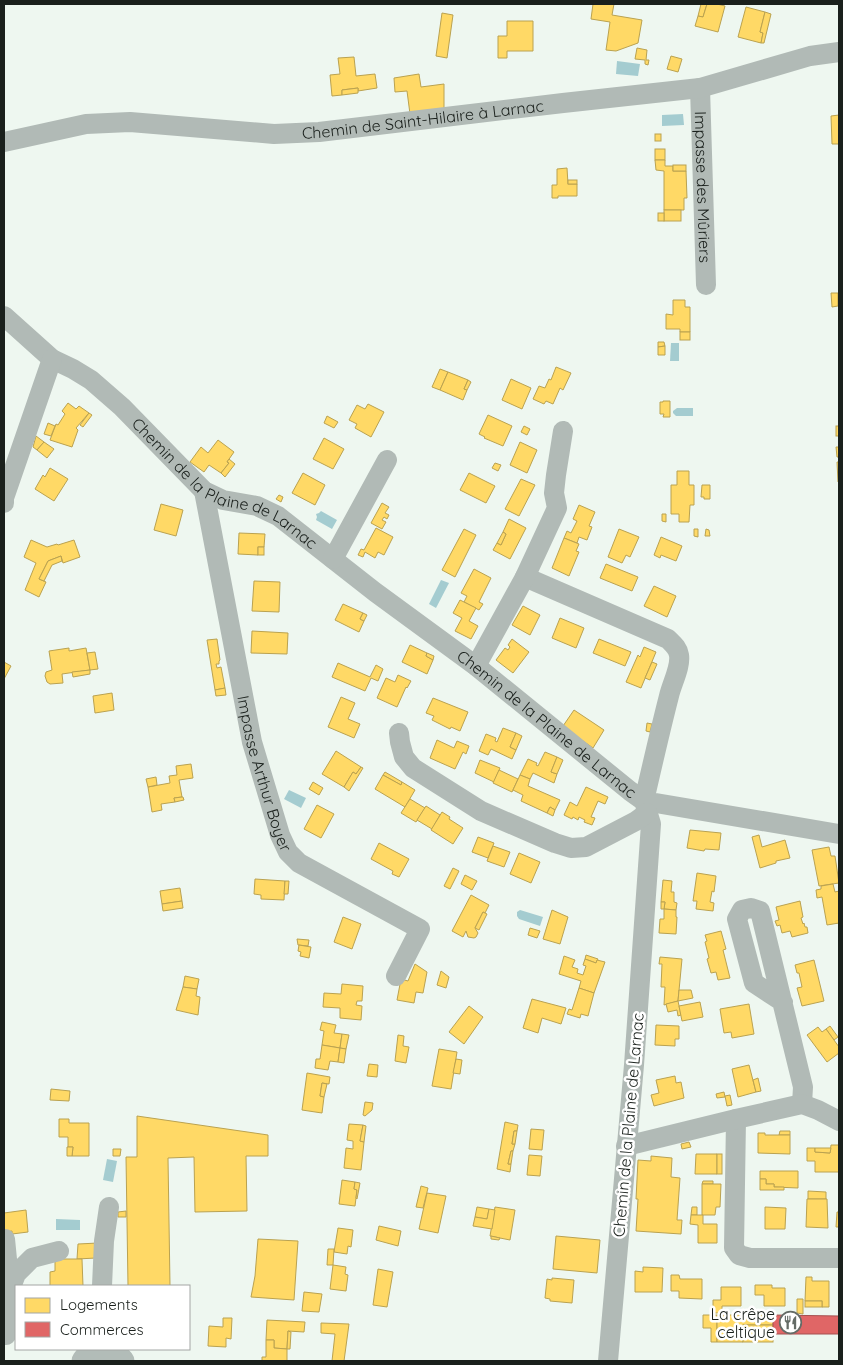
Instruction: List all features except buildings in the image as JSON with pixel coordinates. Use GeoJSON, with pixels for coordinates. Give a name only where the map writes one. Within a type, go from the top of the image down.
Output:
{"type":"FeatureCollection","features":[{"type":"Feature","properties":{"kind":"street","name":"Chemin de Saint-Hilaire à Larnac"},"geometry":{"type":"LineString","coordinates":[[4,142],[86,124],[130,122],[274,134],[319,132],[700,88],[810,56],[839,52]]}},
{"type":"Feature","properties":{"kind":"street","name":"Impasse des Mûriers"},"geometry":{"type":"LineString","coordinates":[[700,88],[706,285]]}},
{"type":"Feature","properties":{"kind":"street","name":"Chemin de la Plaine de Larnac"},"geometry":{"type":"LineString","coordinates":[[4,316],[52,360],[73,369],[97,385],[122,407],[204,491],[223,500],[257,506],[278,516],[375,592],[476,666],[630,791],[646,807],[651,824],[608,1361]]}},
{"type":"Feature","properties":{"kind":"street"},"geometry":{"type":"LineString","coordinates":[[4,503],[52,360]]}},
{"type":"Feature","properties":{"kind":"street"},"geometry":{"type":"LineString","coordinates":[[476,666],[525,577],[557,508],[554,493],[563,431]]}},
{"type":"Feature","properties":{"kind":"street"},"geometry":{"type":"LineString","coordinates":[[333,559],[387,460]]}},
{"type":"Feature","properties":{"kind":"street","name":"Impasse Arthur Boyer"},"geometry":{"type":"LineString","coordinates":[[204,491],[252,742],[280,835],[288,852],[299,863],[420,930],[396,976]]}},
{"type":"Feature","properties":{"kind":"street"},"geometry":{"type":"LineString","coordinates":[[399,733],[404,757],[413,768],[481,810],[555,843],[571,848],[586,847],[636,821],[646,807],[654,754],[678,666],[679,656],[676,646],[668,639],[525,577]]}},
{"type":"Feature","properties":{"kind":"street"},"geometry":{"type":"LineString","coordinates":[[646,807],[839,834]]}},
{"type":"Feature","properties":{"kind":"street"},"geometry":{"type":"LineString","coordinates":[[783,1002],[803,1087],[802,1104]]}},
{"type":"Feature","properties":{"kind":"street"},"geometry":{"type":"LineString","coordinates":[[626,1146],[802,1104],[839,1121]]}},
{"type":"Feature","properties":{"kind":"street"},"geometry":{"type":"LineString","coordinates":[[736,1119],[734,1248],[739,1255],[750,1258],[839,1258]]}},
{"type":"Feature","properties":{"kind":"street"},"geometry":{"type":"LineString","coordinates":[[102,1285],[104,1242],[109,1207]]}},
{"type":"Feature","properties":{"kind":"street"},"geometry":{"type":"LineString","coordinates":[[5,1239],[10,1290],[9,1335]]}},
{"type":"Feature","properties":{"kind":"street"},"geometry":{"type":"LineString","coordinates":[[10,1290],[16,1274],[32,1258],[59,1251]]}},
{"type":"Feature","properties":{"kind":"water"},"geometry":{"type":"Polygon","coordinates":[[[617,61],[640,64],[638,76],[616,74],[617,61]]]}},
{"type":"Feature","properties":{"kind":"water"},"geometry":{"type":"Polygon","coordinates":[[[683,114],[684,125],[662,126],[662,115],[683,114]]]}},
{"type":"Feature","properties":{"kind":"water"},"geometry":{"type":"Polygon","coordinates":[[[671,343],[679,343],[679,361],[670,361],[671,343]]]}},
{"type":"Feature","properties":{"kind":"water"},"geometry":{"type":"Polygon","coordinates":[[[677,408],[693,408],[693,416],[676,416],[673,411],[677,408]]]}},
{"type":"Feature","properties":{"kind":"water"},"geometry":{"type":"Polygon","coordinates":[[[321,511],[337,520],[332,529],[316,520],[316,514],[321,511]]]}},
{"type":"Feature","properties":{"kind":"water"},"geometry":{"type":"Polygon","coordinates":[[[441,580],[449,583],[436,608],[429,604],[441,580]]]}},
{"type":"Feature","properties":{"kind":"water"},"geometry":{"type":"Polygon","coordinates":[[[289,790],[306,798],[301,808],[284,799],[289,790]]]}},
{"type":"Feature","properties":{"kind":"water"},"geometry":{"type":"Polygon","coordinates":[[[520,910],[543,917],[540,926],[519,919],[517,912],[520,910]]]}},
{"type":"Feature","properties":{"kind":"water"},"geometry":{"type":"Polygon","coordinates":[[[107,1159],[117,1161],[113,1182],[103,1180],[107,1159]]]}},
{"type":"Feature","properties":{"kind":"water"},"geometry":{"type":"Polygon","coordinates":[[[56,1219],[80,1220],[80,1230],[56,1230],[56,1219]]]}},
{"type":"Feature","properties":{"kind":"place","name":"La crêpe celtique"},"geometry":{"type":"Point","coordinates":[791,1323]}}]}
